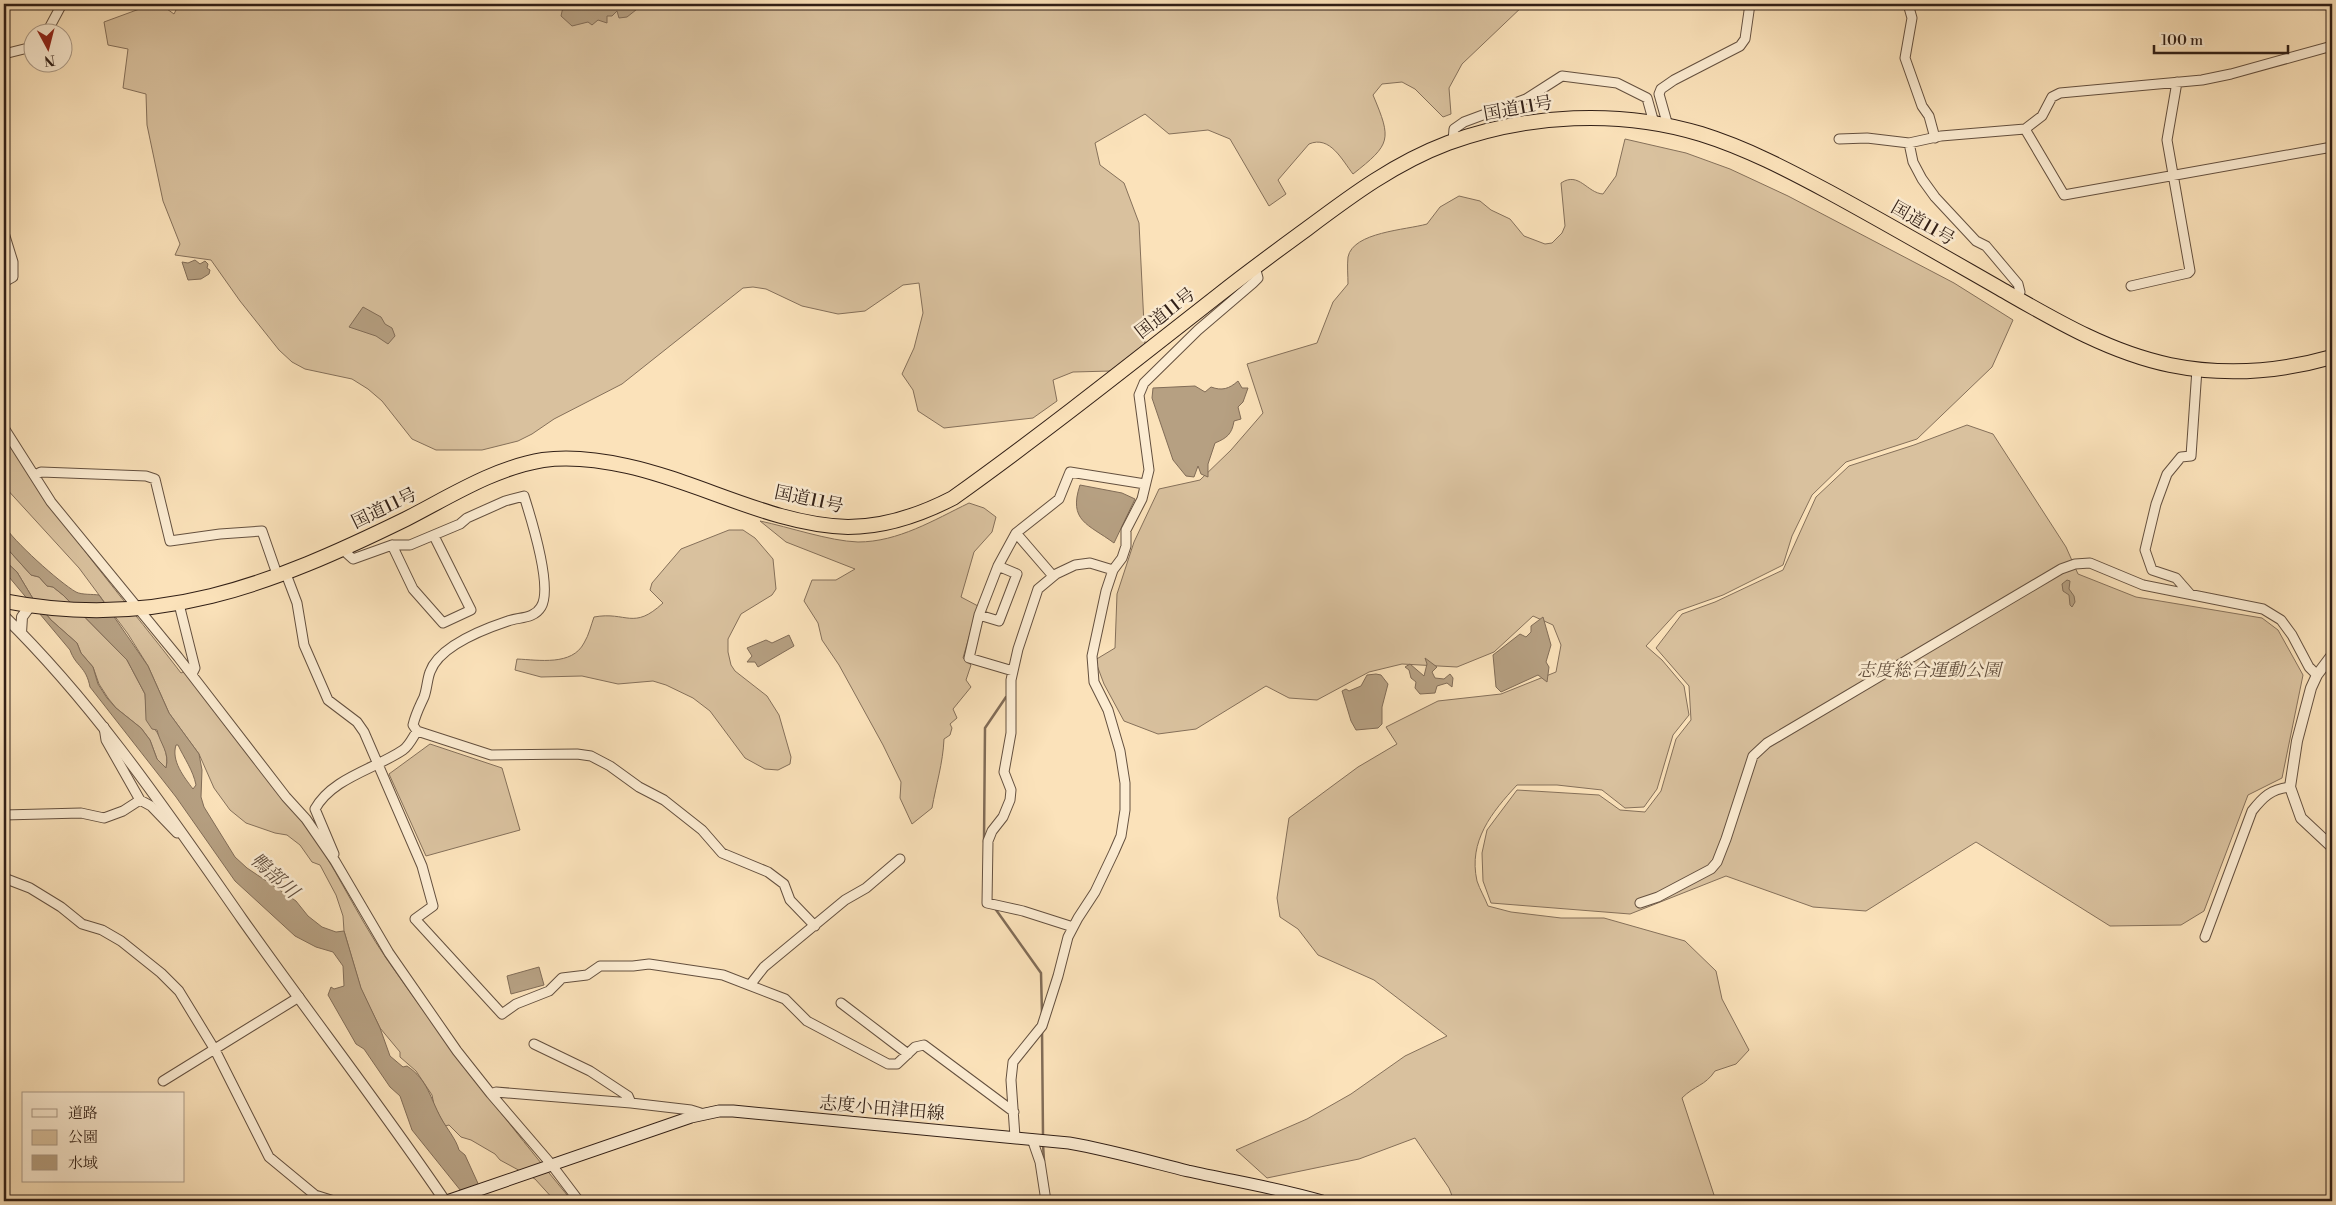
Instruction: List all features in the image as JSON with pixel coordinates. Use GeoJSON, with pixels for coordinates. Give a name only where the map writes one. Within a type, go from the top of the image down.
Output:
{"type":"FeatureCollection","features":[{"type":"Feature","properties":{"kind":"highway","name":"国道11号"},"geometry":{"type":"LineString","coordinates":[[4,601],[26,612],[136,610],[206,599],[282,575],[342,549],[488,478],[543,460],[572,458],[600,460],[647,470],[784,516],[816,523],[849,527],[876,525],[917,514],[953,498],[1255,267],[1354,193],[1389,170],[1453,141],[1504,127],[1571,118],[1624,119],[1661,125],[1699,133],[1738,147],[1776,163],[2017,299],[2110,346],[2169,365],[2225,371],[2271,369],[2332,357]]}},
{"type":"Feature","properties":{"kind":"main road","name":"志度小田津田線"},"geometry":{"type":"LineString","coordinates":[[449,1200],[705,1114],[734,1111],[1015,1137],[1104,1150],[1190,1171],[1293,1192],[1322,1201]]}},
{"type":"Feature","properties":{"kind":"street"},"geometry":{"type":"LineString","coordinates":[[52,22],[62,4]]}},
{"type":"Feature","properties":{"kind":"street"},"geometry":{"type":"LineString","coordinates":[[1661,125],[1661,89],[1674,80],[1740,46],[1745,40],[1750,4]]}},
{"type":"Feature","properties":{"kind":"street"},"geometry":{"type":"LineString","coordinates":[[1908,4],[1912,18],[1905,58],[1922,106],[1929,116],[1935,138]]}},
{"type":"Feature","properties":{"kind":"street"},"geometry":{"type":"LineString","coordinates":[[1839,139],[1867,138],[1910,143],[1935,138],[2025,129],[2042,116],[2052,97],[2060,93],[2177,82],[2232,74],[2332,46]]}},
{"type":"Feature","properties":{"kind":"street"},"geometry":{"type":"LineString","coordinates":[[4,54],[22,50]]}},
{"type":"Feature","properties":{"kind":"street"},"geometry":{"type":"LineString","coordinates":[[1453,141],[1454,130],[1464,122],[1526,99],[1562,76],[1617,83],[1647,98],[1661,125]]}},
{"type":"Feature","properties":{"kind":"street"},"geometry":{"type":"LineString","coordinates":[[2131,286],[2188,274],[2190,271],[2167,133],[2177,82]]}},
{"type":"Feature","properties":{"kind":"street"},"geometry":{"type":"LineString","coordinates":[[2025,129],[2064,195],[2332,147]]}},
{"type":"Feature","properties":{"kind":"street"},"geometry":{"type":"LineString","coordinates":[[1910,143],[1914,162],[1922,179],[1941,203],[1976,241],[1986,246],[2018,284],[2020,292],[2017,299]]}},
{"type":"Feature","properties":{"kind":"street"},"geometry":{"type":"LineString","coordinates":[[4,234],[13,262],[13,277],[4,282]]}},
{"type":"Feature","properties":{"kind":"street"},"geometry":{"type":"LineString","coordinates":[[1015,1137],[1011,1080],[1013,1062],[1042,1026],[1068,937],[1095,892],[1121,836],[1125,810],[1125,782],[1120,751],[1108,710],[1094,682],[1092,656],[1106,591],[1113,570],[1122,558],[1126,546],[1126,530],[1142,499],[1146,484],[1148,470],[1139,395],[1144,383],[1198,330],[1258,278],[1255,267]]}},
{"type":"Feature","properties":{"kind":"street"},"geometry":{"type":"LineString","coordinates":[[2190,595],[2176,578],[2152,570],[2145,550],[2156,504],[2167,474],[2181,457],[2191,456],[2197,369]]}},
{"type":"Feature","properties":{"kind":"street"},"geometry":{"type":"LineString","coordinates":[[4,428],[51,502],[136,610],[192,674],[286,797],[306,819],[335,861],[389,953],[491,1094],[579,1201]]}},
{"type":"Feature","properties":{"kind":"street"},"geometry":{"type":"LineString","coordinates":[[35,475],[41,472],[146,476],[156,479],[170,541],[220,534],[262,531],[297,603],[304,645],[314,672],[328,700],[357,722],[364,732],[422,866],[433,906],[415,919],[502,1014],[516,1004],[549,991],[562,978],[587,975],[600,966],[649,964],[674,969],[705,971],[750,985],[785,999],[807,1021],[888,1064],[897,1064],[915,1047],[924,1045],[1014,1112]]}},
{"type":"Feature","properties":{"kind":"street"},"geometry":{"type":"LineString","coordinates":[[1013,671],[969,658],[979,615],[998,566],[1016,533],[1059,499],[1070,472],[1146,484]]}},
{"type":"Feature","properties":{"kind":"street"},"geometry":{"type":"LineString","coordinates":[[342,549],[353,559],[392,545],[410,545],[434,536],[505,501],[524,496],[543,560],[545,598],[541,608],[531,616],[509,621],[464,638],[444,655],[430,670],[424,697],[416,710],[413,726],[417,731],[491,755],[576,754],[591,756],[610,766],[639,787],[664,800],[702,830],[722,853],[768,872],[784,884],[790,900],[815,926]]}},
{"type":"Feature","properties":{"kind":"street"},"geometry":{"type":"LineString","coordinates":[[1016,533],[1053,576]]}},
{"type":"Feature","properties":{"kind":"street"},"geometry":{"type":"LineString","coordinates":[[392,545],[413,589],[443,623],[471,610],[434,536]]}},
{"type":"Feature","properties":{"kind":"street"},"geometry":{"type":"LineString","coordinates":[[1073,927],[1023,911],[988,903],[988,841],[992,831],[1003,817],[1010,800],[1011,790],[1004,772],[1011,733],[1011,680],[1018,649],[1038,589],[1053,576],[1075,565],[1090,563],[1113,570]]}},
{"type":"Feature","properties":{"kind":"street"},"geometry":{"type":"LineString","coordinates":[[1640,903],[1658,897],[1712,869],[1717,862],[1726,839],[1754,756],[1767,743],[2061,569],[2075,564],[2090,563],[2137,584],[2263,609],[2282,620],[2309,667],[2317,676]]}},
{"type":"Feature","properties":{"kind":"street"},"geometry":{"type":"LineString","coordinates":[[979,615],[999,621],[1017,574],[998,566]]}},
{"type":"Feature","properties":{"kind":"street"},"geometry":{"type":"LineString","coordinates":[[179,604],[195,668],[192,674]]}},
{"type":"Feature","properties":{"kind":"street"},"geometry":{"type":"LineString","coordinates":[[21,633],[26,612]]}},
{"type":"Feature","properties":{"kind":"street"},"geometry":{"type":"LineString","coordinates":[[4,616],[58,671],[104,728],[185,835],[299,997],[449,1200]]}},
{"type":"Feature","properties":{"kind":"street"},"geometry":{"type":"LineString","coordinates":[[2331,659],[2317,676],[2307,701],[2290,787],[2301,818],[2332,847]]}},
{"type":"Feature","properties":{"kind":"street"},"geometry":{"type":"LineString","coordinates":[[104,728],[106,740],[140,800],[151,806],[177,833],[185,835]]}},
{"type":"Feature","properties":{"kind":"street"},"geometry":{"type":"LineString","coordinates":[[335,861],[333,849],[315,809],[318,803],[344,782],[404,749],[417,731]]}},
{"type":"Feature","properties":{"kind":"street"},"geometry":{"type":"LineString","coordinates":[[2205,937],[2252,811],[2264,796],[2278,788],[2290,787]]}},
{"type":"Feature","properties":{"kind":"street"},"geometry":{"type":"LineString","coordinates":[[4,815],[81,813],[104,818],[123,811],[140,800]]}},
{"type":"Feature","properties":{"kind":"street"},"geometry":{"type":"LineString","coordinates":[[750,985],[764,967],[844,900],[866,888],[900,859]]}},
{"type":"Feature","properties":{"kind":"street"},"geometry":{"type":"LineString","coordinates":[[4,878],[30,888],[62,907],[82,924],[102,930],[121,941],[161,973],[179,991],[214,1050],[270,1158],[315,1196],[334,1201]]}},
{"type":"Feature","properties":{"kind":"street"},"geometry":{"type":"LineString","coordinates":[[163,1081],[299,997]]}},
{"type":"Feature","properties":{"kind":"street"},"geometry":{"type":"LineString","coordinates":[[841,1003],[908,1054]]}},
{"type":"Feature","properties":{"kind":"street"},"geometry":{"type":"LineString","coordinates":[[534,1044],[590,1071],[628,1096],[630,1103]]}},
{"type":"Feature","properties":{"kind":"street"},"geometry":{"type":"LineString","coordinates":[[491,1094],[496,1092],[630,1103],[691,1110],[705,1114]]}},
{"type":"Feature","properties":{"kind":"street"},"geometry":{"type":"LineString","coordinates":[[1032,1139],[1040,1162],[1046,1201]]}},
{"type":"Feature","properties":{"kind":"green space"},"geometry":{"type":"Polygon","coordinates":[[[153,4],[160,4],[174,14],[179,4],[1525,4],[1462,64],[1449,88],[1451,114],[1443,117],[1415,89],[1402,82],[1382,84],[1373,95],[1385,132],[1381,148],[1375,155],[1353,174],[1335,150],[1323,143],[1309,144],[1278,180],[1286,194],[1269,206],[1230,139],[1208,130],[1169,134],[1145,114],[1095,143],[1100,165],[1124,183],[1139,223],[1145,345],[1112,371],[1073,372],[1053,380],[1057,401],[1033,418],[944,428],[918,411],[913,390],[902,374],[914,348],[923,313],[919,283],[903,285],[865,311],[838,314],[802,306],[766,289],[753,287],[743,288],[622,384],[554,419],[532,434],[518,441],[482,450],[436,450],[412,439],[382,401],[352,379],[305,369],[292,362],[279,350],[240,301],[211,260],[175,255],[180,244],[163,201],[147,125],[146,94],[123,88],[128,49],[108,45],[104,22],[153,4]]]}},
{"type":"Feature","properties":{"kind":"green space"},"geometry":{"type":"Polygon","coordinates":[[[1625,139],[1686,153],[1730,169],[1788,196],[1954,283],[2013,320],[1992,367],[1917,439],[1846,462],[1812,495],[1792,536],[1783,565],[1723,595],[1678,611],[1646,646],[1662,660],[1684,686],[1689,715],[1673,735],[1657,789],[1644,807],[1625,808],[1602,790],[1557,785],[1517,785],[1491,817],[1479,840],[1475,866],[1477,881],[1488,906],[1511,912],[1561,918],[1604,918],[1685,941],[1716,971],[1722,999],[1749,1050],[1736,1064],[1715,1071],[1707,1080],[1682,1098],[1716,1201],[1454,1201],[1449,1188],[1415,1138],[1359,1159],[1267,1178],[1236,1150],[1307,1119],[1351,1094],[1405,1056],[1447,1036],[1374,980],[1318,955],[1298,929],[1280,917],[1277,898],[1289,818],[1358,767],[1397,744],[1386,727],[1438,701],[1501,694],[1556,672],[1561,645],[1553,625],[1533,616],[1494,652],[1457,667],[1402,664],[1369,672],[1317,700],[1289,698],[1266,686],[1196,729],[1158,734],[1124,721],[1104,684],[1095,660],[1115,648],[1117,594],[1134,542],[1159,489],[1200,480],[1231,450],[1263,413],[1247,364],[1317,343],[1333,302],[1348,284],[1348,257],[1352,249],[1360,242],[1382,233],[1427,224],[1440,207],[1459,196],[1480,201],[1491,210],[1510,219],[1524,236],[1545,244],[1552,243],[1562,233],[1565,226],[1561,183],[1567,180],[1578,181],[1597,193],[1603,194],[1616,176],[1625,139]]]}},
{"type":"Feature","properties":{"kind":"green space","name":"志度総合運動公園"},"geometry":{"type":"Polygon","coordinates":[[[1967,425],[1993,434],[2066,547],[2078,574],[2136,597],[2262,618],[2278,630],[2303,675],[2282,778],[2248,795],[2204,911],[2181,925],[2110,926],[1976,842],[1866,911],[1813,907],[1726,876],[1630,914],[1491,903],[1483,881],[1482,853],[1487,830],[1517,790],[1599,795],[1620,810],[1645,812],[1661,791],[1676,739],[1691,720],[1689,686],[1656,648],[1682,614],[1715,602],[1783,570],[1816,497],[1849,466],[1967,425]]]}},
{"type":"Feature","properties":{"kind":"green space"},"geometry":{"type":"Polygon","coordinates":[[[4,433],[91,560],[181,673],[185,671],[290,803],[326,856],[386,958],[476,1081],[572,1201],[555,1201],[535,1179],[500,1160],[495,1154],[471,1140],[461,1137],[449,1125],[445,1126],[434,1105],[432,1095],[416,1071],[400,1057],[400,1052],[380,1028],[361,989],[344,931],[343,916],[336,895],[320,865],[312,862],[300,845],[287,835],[246,823],[230,810],[214,788],[199,754],[169,713],[148,666],[128,634],[79,568],[4,486],[4,433]]]}},
{"type":"Feature","properties":{"kind":"green space"},"geometry":{"type":"Polygon","coordinates":[[[969,503],[984,508],[996,517],[992,532],[974,552],[961,597],[978,606],[963,658],[971,665],[966,680],[971,687],[953,709],[957,718],[950,724],[952,728],[950,735],[944,739],[932,808],[912,824],[900,798],[901,782],[839,665],[822,640],[818,623],[804,601],[812,580],[836,580],[855,569],[786,542],[760,521],[835,539],[858,542],[873,541],[915,529],[969,503]]]}},
{"type":"Feature","properties":{"kind":"green space"},"geometry":{"type":"Polygon","coordinates":[[[729,530],[743,530],[755,538],[773,559],[776,589],[772,595],[741,614],[728,639],[728,652],[731,665],[735,671],[767,696],[779,715],[791,757],[790,764],[778,770],[765,769],[745,758],[710,711],[693,698],[666,685],[653,681],[618,684],[582,676],[541,677],[515,670],[517,659],[554,660],[572,655],[584,643],[594,617],[637,618],[653,611],[663,603],[650,590],[652,583],[681,549],[729,530]]]}},
{"type":"Feature","properties":{"kind":"green space"},"geometry":{"type":"Polygon","coordinates":[[[4,545],[31,575],[39,577],[47,586],[53,587],[63,595],[127,660],[145,694],[147,720],[165,748],[166,768],[157,759],[150,740],[141,728],[116,708],[108,698],[99,684],[93,667],[81,653],[77,643],[51,620],[32,597],[17,572],[4,560],[4,545]]]}},
{"type":"Feature","properties":{"kind":"green space"},"geometry":{"type":"Polygon","coordinates":[[[430,744],[502,768],[520,830],[426,856],[389,774],[430,744]]]}},
{"type":"Feature","properties":{"kind":"water"},"geometry":{"type":"Polygon","coordinates":[[[561,4],[639,4],[641,6],[627,17],[619,18],[617,11],[612,16],[607,16],[607,23],[598,20],[592,25],[588,22],[572,26],[561,16],[563,7],[561,4]]]}},
{"type":"Feature","properties":{"kind":"water"},"geometry":{"type":"Polygon","coordinates":[[[195,260],[200,264],[205,261],[208,264],[209,274],[201,279],[188,280],[182,262],[188,263],[195,260]]]}},
{"type":"Feature","properties":{"kind":"water"},"geometry":{"type":"Polygon","coordinates":[[[363,307],[381,317],[385,324],[392,328],[395,336],[388,344],[376,336],[349,327],[363,307]]]}},
{"type":"Feature","properties":{"kind":"water"},"geometry":{"type":"Polygon","coordinates":[[[1238,381],[1242,388],[1248,388],[1243,402],[1238,407],[1241,419],[1234,421],[1228,435],[1215,443],[1208,464],[1208,477],[1201,474],[1198,466],[1194,477],[1186,476],[1173,460],[1152,398],[1153,388],[1195,386],[1205,392],[1211,387],[1222,389],[1232,386],[1238,381]]]}},
{"type":"Feature","properties":{"kind":"water"},"geometry":{"type":"Polygon","coordinates":[[[1080,485],[1122,493],[1135,499],[1114,543],[1089,526],[1079,514],[1077,497],[1080,485]]]}},
{"type":"Feature","properties":{"kind":"water"},"geometry":{"type":"Polygon","coordinates":[[[4,525],[48,571],[69,587],[78,593],[99,595],[148,666],[169,713],[199,754],[202,770],[201,797],[204,807],[235,857],[247,868],[296,901],[308,916],[322,927],[336,932],[344,931],[361,988],[380,1028],[390,1056],[403,1067],[407,1066],[414,1071],[424,1083],[459,1150],[465,1155],[486,1201],[469,1201],[412,1130],[400,1096],[390,1087],[364,1049],[356,1044],[328,995],[331,987],[334,989],[344,986],[343,966],[333,952],[316,947],[295,936],[235,881],[176,797],[90,687],[86,675],[72,656],[70,650],[4,571],[4,560],[17,572],[32,597],[51,620],[77,643],[81,653],[93,667],[98,684],[107,698],[116,708],[141,728],[150,740],[157,759],[166,768],[167,757],[157,730],[152,729],[146,720],[145,694],[127,660],[63,595],[53,587],[47,586],[39,577],[31,575],[4,545],[4,525]],[[176,745],[175,751],[177,763],[182,774],[193,789],[196,785],[195,780],[178,745],[176,745]]]}},
{"type":"Feature","properties":{"kind":"water"},"geometry":{"type":"Polygon","coordinates":[[[2067,580],[2070,581],[2069,589],[2074,596],[2075,602],[2072,607],[2069,595],[2063,591],[2062,584],[2067,580]]]}},
{"type":"Feature","properties":{"kind":"water"},"geometry":{"type":"Polygon","coordinates":[[[1543,617],[1551,645],[1546,662],[1549,667],[1547,682],[1538,675],[1501,692],[1496,687],[1493,655],[1520,634],[1526,637],[1531,632],[1531,626],[1543,617]]]}},
{"type":"Feature","properties":{"kind":"water"},"geometry":{"type":"Polygon","coordinates":[[[789,635],[794,646],[758,667],[755,662],[747,662],[752,656],[747,648],[766,640],[772,643],[789,635]]]}},
{"type":"Feature","properties":{"kind":"water"},"geometry":{"type":"Polygon","coordinates":[[[1425,658],[1437,667],[1432,672],[1435,678],[1444,679],[1450,674],[1453,678],[1452,687],[1447,683],[1437,686],[1435,693],[1420,694],[1415,688],[1416,682],[1411,678],[1409,670],[1405,667],[1410,664],[1424,676],[1427,664],[1425,658]]]}},
{"type":"Feature","properties":{"kind":"water"},"geometry":{"type":"Polygon","coordinates":[[[1367,675],[1381,675],[1388,684],[1382,707],[1382,724],[1378,728],[1356,730],[1351,721],[1342,691],[1346,689],[1349,691],[1361,686],[1367,675]]]}},
{"type":"Feature","properties":{"kind":"water"},"geometry":{"type":"Polygon","coordinates":[[[539,967],[544,985],[511,994],[507,976],[539,967]]]}},
{"type":"Feature","properties":{"kind":"waterway"},"geometry":{"type":"LineString","coordinates":[[984,842],[985,728],[1006,697]]}},
{"type":"Feature","properties":{"kind":"waterway"},"geometry":{"type":"LineString","coordinates":[[994,907],[1041,973],[1042,1014]]}},
{"type":"Feature","properties":{"kind":"waterway"},"geometry":{"type":"LineString","coordinates":[[1042,1029],[1043,1136]]}},
{"type":"Feature","properties":{"kind":"waterway"},"geometry":{"type":"LineString","coordinates":[[1043,1144],[1044,1161]]}},
{"type":"Feature","properties":{"kind":"water label","name":"鴨部川"},"geometry":{"type":"Point","coordinates":[275,875]}}]}
